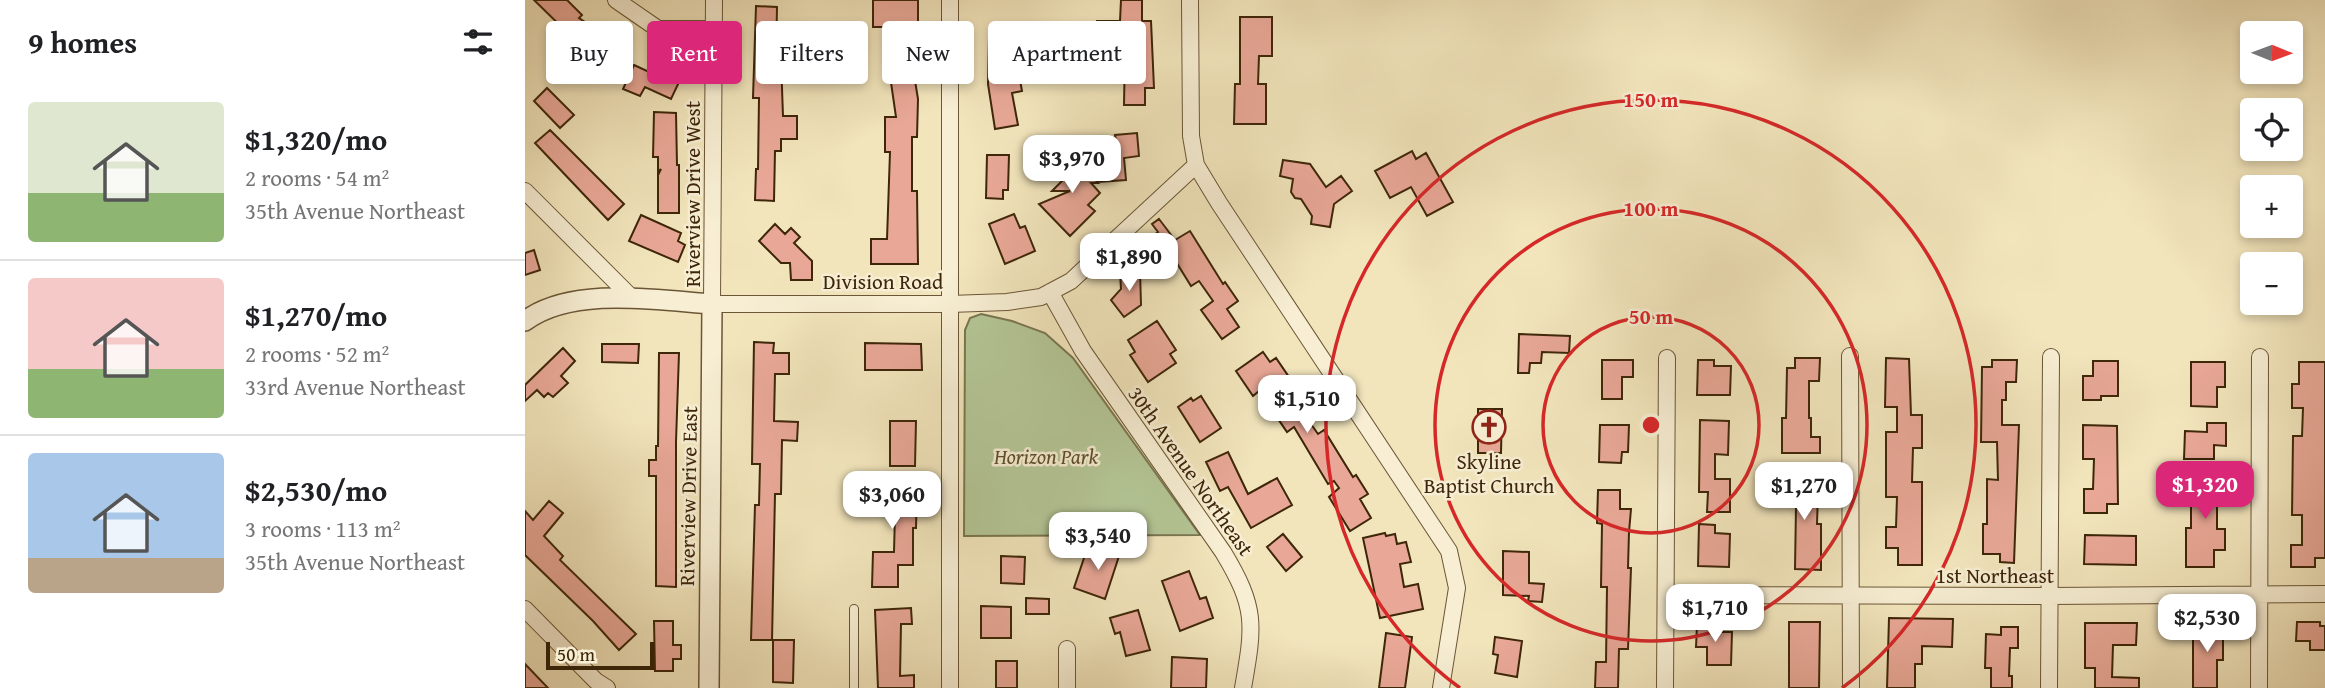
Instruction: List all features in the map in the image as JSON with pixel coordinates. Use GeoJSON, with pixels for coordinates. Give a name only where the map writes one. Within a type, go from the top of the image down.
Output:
{"type":"FeatureCollection","features":[{"type":"Feature","properties":{"kind":"street"},"geometry":{"type":"LineString","coordinates":[[616,0],[647,22]]}},
{"type":"Feature","properties":{"kind":"street","name":"Riverview Drive West"},"geometry":{"type":"LineString","coordinates":[[714,0],[714,21]]}},
{"type":"Feature","properties":{"kind":"street"},"geometry":{"type":"LineString","coordinates":[[950,0],[950,688]]}},
{"type":"Feature","properties":{"kind":"street"},"geometry":{"type":"LineString","coordinates":[[1190,0],[1191,136],[1196,165],[1449,551],[1457,588],[1441,688]]}},
{"type":"Feature","properties":{"kind":"street","name":"Riverview Drive West"},"geometry":{"type":"LineString","coordinates":[[712,304],[714,84]]}},
{"type":"Feature","properties":{"kind":"street","name":"Division Road"},"geometry":{"type":"LineString","coordinates":[[525,321],[539,310],[578,301],[632,298],[712,304],[950,304],[1007,302],[1041,297],[1071,281],[1196,165]]}},
{"type":"Feature","properties":{"kind":"street"},"geometry":{"type":"LineString","coordinates":[[525,191],[632,298]]}},
{"type":"Feature","properties":{"kind":"street","name":"30th Avenue Northeast"},"geometry":{"type":"LineString","coordinates":[[1050,292],[1083,351],[1240,579],[1250,609],[1252,638],[1243,688]]}},
{"type":"Feature","properties":{"kind":"street","name":"Riverview Drive East"},"geometry":{"type":"LineString","coordinates":[[709,688],[712,304]]}},
{"type":"Feature","properties":{"kind":"street"},"geometry":{"type":"LineString","coordinates":[[1850,356],[1851,688]]}},
{"type":"Feature","properties":{"kind":"street"},"geometry":{"type":"LineString","coordinates":[[2049,688],[2051,357]]}},
{"type":"Feature","properties":{"kind":"street"},"geometry":{"type":"LineString","coordinates":[[2259,688],[2260,357]]}},
{"type":"Feature","properties":{"kind":"street"},"geometry":{"type":"LineString","coordinates":[[1665,688],[1667,358]]}},
{"type":"Feature","properties":{"kind":"street","name":"1st Northeast"},"geometry":{"type":"LineString","coordinates":[[1665,595],[2325,594]]}},
{"type":"Feature","properties":{"kind":"street"},"geometry":{"type":"LineString","coordinates":[[525,609],[596,681],[607,688]]}},
{"type":"Feature","properties":{"kind":"street"},"geometry":{"type":"LineString","coordinates":[[1067,649],[1067,688]]}},
{"type":"Feature","properties":{"kind":"lane"},"geometry":{"type":"LineString","coordinates":[[854,609],[854,688]]}},
{"type":"Feature","properties":{"kind":"green space","name":"Horizon Park"},"geometry":{"type":"Polygon","coordinates":[[[981,314],[1012,321],[1045,333],[1073,358],[1200,535],[964,536],[965,330],[970,318],[981,314]]]}},
{"type":"Feature","properties":{"kind":"building"},"geometry":{"type":"Polygon","coordinates":[[[534,0],[567,0],[582,15],[579,18],[584,21],[556,21],[534,0]]]}},
{"type":"Feature","properties":{"kind":"building"},"geometry":{"type":"Polygon","coordinates":[[[873,0],[918,0],[918,21],[882,21],[882,27],[873,27],[873,0]]]}},
{"type":"Feature","properties":{"kind":"building"},"geometry":{"type":"Polygon","coordinates":[[[1121,0],[1142,0],[1142,21],[1120,21],[1121,0]]]}},
{"type":"Feature","properties":{"kind":"building"},"geometry":{"type":"Polygon","coordinates":[[[756,6],[777,7],[777,21],[756,21],[756,84],[782,84],[783,116],[797,116],[797,139],[781,139],[781,151],[775,151],[774,201],[755,200],[759,98],[753,98],[756,6]]]}},
{"type":"Feature","properties":{"kind":"building"},"geometry":{"type":"Polygon","coordinates":[[[1240,17],[1272,17],[1272,56],[1259,56],[1258,84],[1266,84],[1266,124],[1234,124],[1235,84],[1240,84],[1240,17]]]}},
{"type":"Feature","properties":{"kind":"building"},"geometry":{"type":"Polygon","coordinates":[[[1146,21],[1151,21],[1154,88],[1145,88],[1145,105],[1124,105],[1124,84],[1146,84],[1146,21]]]}},
{"type":"Feature","properties":{"kind":"building"},"geometry":{"type":"Polygon","coordinates":[[[634,65],[647,71],[647,84],[678,84],[671,99],[645,87],[640,96],[623,89],[625,84],[633,84],[634,65]]]}},
{"type":"Feature","properties":{"kind":"building"},"geometry":{"type":"Polygon","coordinates":[[[891,84],[916,84],[917,137],[912,137],[912,191],[917,191],[918,264],[871,264],[871,239],[887,239],[890,152],[885,152],[885,117],[896,117],[891,84]]]}},
{"type":"Feature","properties":{"kind":"building"},"geometry":{"type":"Polygon","coordinates":[[[988,84],[1021,84],[1022,91],[1012,93],[1018,125],[995,129],[988,84]]]}},
{"type":"Feature","properties":{"kind":"building"},"geometry":{"type":"Polygon","coordinates":[[[547,88],[574,115],[560,128],[534,101],[547,88]]]}},
{"type":"Feature","properties":{"kind":"building"},"geometry":{"type":"Polygon","coordinates":[[[654,112],[676,113],[679,213],[658,213],[658,175],[661,169],[658,172],[658,157],[653,157],[654,112]]]}},
{"type":"Feature","properties":{"kind":"building"},"geometry":{"type":"Polygon","coordinates":[[[550,130],[624,204],[608,220],[535,143],[550,130]]]}},
{"type":"Feature","properties":{"kind":"building"},"geometry":{"type":"Polygon","coordinates":[[[1137,133],[1139,156],[1124,158],[1126,180],[1098,182],[1095,143],[1116,141],[1115,135],[1137,133]]]}},
{"type":"Feature","properties":{"kind":"building"},"geometry":{"type":"Polygon","coordinates":[[[1068,147],[1098,183],[1091,183],[1100,193],[1088,205],[1095,211],[1070,236],[1039,204],[1070,191],[1052,191],[1069,174],[1055,157],[1068,147]]]}},
{"type":"Feature","properties":{"kind":"building"},"geometry":{"type":"Polygon","coordinates":[[[1412,151],[1416,159],[1426,153],[1453,202],[1427,216],[1411,187],[1390,198],[1375,171],[1412,151]]]}},
{"type":"Feature","properties":{"kind":"building"},"geometry":{"type":"Polygon","coordinates":[[[987,155],[1009,155],[1008,190],[1003,190],[1003,199],[986,198],[987,155]]]}},
{"type":"Feature","properties":{"kind":"building"},"geometry":{"type":"Polygon","coordinates":[[[1283,160],[1310,164],[1326,187],[1341,176],[1352,191],[1334,204],[1330,227],[1311,224],[1312,216],[1301,199],[1295,198],[1291,192],[1293,179],[1280,176],[1283,160]]]}},
{"type":"Feature","properties":{"kind":"building"},"geometry":{"type":"Polygon","coordinates":[[[1014,214],[1020,228],[1025,226],[1035,251],[1005,264],[989,224],[1014,214]]]}},
{"type":"Feature","properties":{"kind":"building"},"geometry":{"type":"Polygon","coordinates":[[[641,215],[681,233],[678,241],[685,245],[678,262],[629,241],[641,215]]]}},
{"type":"Feature","properties":{"kind":"building"},"geometry":{"type":"Polygon","coordinates":[[[1159,219],[1175,240],[1190,231],[1223,284],[1225,282],[1238,301],[1227,309],[1239,327],[1222,339],[1201,310],[1213,301],[1199,281],[1191,286],[1165,244],[1159,248],[1150,238],[1158,232],[1152,224],[1159,219]]]}},
{"type":"Feature","properties":{"kind":"building"},"geometry":{"type":"Polygon","coordinates":[[[775,224],[785,234],[791,228],[800,237],[794,243],[812,261],[812,280],[791,280],[790,263],[781,263],[759,241],[775,224]]]}},
{"type":"Feature","properties":{"kind":"building"},"geometry":{"type":"Polygon","coordinates":[[[534,250],[540,270],[525,275],[525,253],[534,250]]]}},
{"type":"Feature","properties":{"kind":"building"},"geometry":{"type":"Polygon","coordinates":[[[1140,271],[1141,305],[1124,317],[1111,300],[1121,289],[1120,272],[1140,271]]]}},
{"type":"Feature","properties":{"kind":"building"},"geometry":{"type":"Polygon","coordinates":[[[1157,321],[1176,350],[1170,354],[1176,363],[1148,382],[1130,355],[1135,352],[1128,340],[1157,321]]]}},
{"type":"Feature","properties":{"kind":"building"},"geometry":{"type":"Polygon","coordinates":[[[1519,334],[1570,336],[1569,353],[1542,352],[1541,363],[1530,363],[1529,373],[1518,373],[1519,334]]]}},
{"type":"Feature","properties":{"kind":"building"},"geometry":{"type":"Polygon","coordinates":[[[754,342],[774,343],[773,353],[789,353],[789,374],[775,374],[774,421],[798,422],[797,441],[782,440],[781,494],[775,494],[772,640],[751,640],[755,505],[759,505],[760,464],[752,464],[754,342]]]}},
{"type":"Feature","properties":{"kind":"building"},"geometry":{"type":"Polygon","coordinates":[[[865,343],[921,344],[922,370],[865,370],[865,343]]]}},
{"type":"Feature","properties":{"kind":"building"},"geometry":{"type":"Polygon","coordinates":[[[602,344],[639,344],[638,363],[602,362],[602,344]]]}},
{"type":"Feature","properties":{"kind":"building"},"geometry":{"type":"Polygon","coordinates":[[[563,348],[575,361],[561,376],[568,383],[553,397],[548,393],[544,397],[537,390],[525,401],[525,385],[563,348]]]}},
{"type":"Feature","properties":{"kind":"building"},"geometry":{"type":"Polygon","coordinates":[[[1263,352],[1270,362],[1276,358],[1304,399],[1297,404],[1318,434],[1324,430],[1353,477],[1356,475],[1368,494],[1360,499],[1371,518],[1350,531],[1329,497],[1339,488],[1334,481],[1328,484],[1294,427],[1287,432],[1259,391],[1253,396],[1236,371],[1263,352]]]}},
{"type":"Feature","properties":{"kind":"building"},"geometry":{"type":"Polygon","coordinates":[[[659,353],[679,353],[676,587],[656,586],[656,476],[649,476],[649,460],[656,460],[658,446],[659,353]]]}},
{"type":"Feature","properties":{"kind":"building"},"geometry":{"type":"Polygon","coordinates":[[[1795,358],[1820,358],[1819,381],[1809,381],[1809,418],[1811,437],[1820,437],[1820,453],[1782,453],[1787,368],[1795,368],[1795,358]]]}},
{"type":"Feature","properties":{"kind":"building"},"geometry":{"type":"Polygon","coordinates":[[[1886,358],[1909,359],[1911,415],[1922,415],[1922,448],[1913,448],[1912,482],[1922,482],[1922,565],[1898,565],[1898,548],[1886,548],[1886,527],[1896,527],[1897,497],[1886,497],[1886,432],[1897,432],[1897,407],[1885,407],[1886,358]]]}},
{"type":"Feature","properties":{"kind":"building"},"geometry":{"type":"Polygon","coordinates":[[[1602,360],[1633,360],[1633,377],[1622,377],[1622,399],[1602,399],[1602,360]]]}},
{"type":"Feature","properties":{"kind":"building"},"geometry":{"type":"Polygon","coordinates":[[[1698,360],[1714,360],[1714,366],[1731,366],[1730,395],[1697,395],[1698,360]]]}},
{"type":"Feature","properties":{"kind":"building"},"geometry":{"type":"Polygon","coordinates":[[[1992,360],[2017,360],[2016,382],[2006,382],[2006,400],[2002,400],[2002,425],[2019,425],[2014,563],[2000,562],[2000,554],[1983,554],[1983,524],[1987,524],[1987,479],[1998,480],[1997,442],[1981,442],[1982,367],[1992,367],[1992,360]]]}},
{"type":"Feature","properties":{"kind":"building"},"geometry":{"type":"Polygon","coordinates":[[[2093,361],[2118,361],[2118,396],[2083,400],[2083,376],[2093,376],[2093,361]]]}},
{"type":"Feature","properties":{"kind":"building"},"geometry":{"type":"Polygon","coordinates":[[[2191,362],[2225,362],[2225,387],[2217,387],[2217,407],[2191,406],[2191,362]]]}},
{"type":"Feature","properties":{"kind":"building"},"geometry":{"type":"Polygon","coordinates":[[[2299,362],[2325,362],[2325,558],[2315,558],[2315,567],[2291,567],[2291,545],[2302,545],[2302,515],[2292,515],[2293,436],[2302,436],[2303,408],[2292,408],[2292,384],[2299,384],[2299,362]]]}},
{"type":"Feature","properties":{"kind":"building"},"geometry":{"type":"Polygon","coordinates":[[[1201,396],[1221,428],[1200,442],[1178,407],[1191,398],[1193,401],[1201,396]]]}},
{"type":"Feature","properties":{"kind":"building"},"geometry":{"type":"Polygon","coordinates":[[[1478,409],[1502,409],[1501,453],[1478,453],[1478,409]]]}},
{"type":"Feature","properties":{"kind":"building"},"geometry":{"type":"Polygon","coordinates":[[[1700,420],[1729,421],[1728,455],[1715,454],[1715,479],[1730,479],[1730,512],[1707,512],[1708,492],[1699,492],[1700,420]]]}},
{"type":"Feature","properties":{"kind":"building"},"geometry":{"type":"Polygon","coordinates":[[[890,421],[916,421],[915,466],[890,466],[890,421]]]}},
{"type":"Feature","properties":{"kind":"building"},"geometry":{"type":"Polygon","coordinates":[[[2207,423],[2226,423],[2226,446],[2214,445],[2214,459],[2184,459],[2185,431],[2207,432],[2207,423]]]}},
{"type":"Feature","properties":{"kind":"building"},"geometry":{"type":"Polygon","coordinates":[[[1600,425],[1629,425],[1628,452],[1622,452],[1621,463],[1599,462],[1600,425]]]}},
{"type":"Feature","properties":{"kind":"building"},"geometry":{"type":"Polygon","coordinates":[[[2083,425],[2117,426],[2118,504],[2107,504],[2107,513],[2084,513],[2084,489],[2093,489],[2094,459],[2083,459],[2083,425]]]}},
{"type":"Feature","properties":{"kind":"building"},"geometry":{"type":"Polygon","coordinates":[[[1228,452],[1248,494],[1277,478],[1292,505],[1251,528],[1228,487],[1220,491],[1206,462],[1228,452]]]}},
{"type":"Feature","properties":{"kind":"building"},"geometry":{"type":"Polygon","coordinates":[[[2204,470],[2226,470],[2226,492],[2217,492],[2217,529],[2225,529],[2225,550],[2214,550],[2214,567],[2186,567],[2186,528],[2191,528],[2191,481],[2204,481],[2204,470]]]}},
{"type":"Feature","properties":{"kind":"building"},"geometry":{"type":"Polygon","coordinates":[[[1779,476],[1808,477],[1807,491],[1818,491],[1817,524],[1821,524],[1821,570],[1795,569],[1796,507],[1786,507],[1787,488],[1779,488],[1779,476]]]}},
{"type":"Feature","properties":{"kind":"building"},"geometry":{"type":"Polygon","coordinates":[[[858,490],[917,490],[913,565],[898,565],[898,587],[872,587],[873,552],[894,552],[895,514],[858,513],[858,490]]]}},
{"type":"Feature","properties":{"kind":"building"},"geometry":{"type":"Polygon","coordinates":[[[1598,490],[1620,490],[1620,509],[1631,509],[1628,649],[1619,649],[1618,688],[1595,688],[1596,662],[1606,662],[1607,587],[1601,587],[1602,524],[1597,523],[1598,490]]]}},
{"type":"Feature","properties":{"kind":"building"},"geometry":{"type":"Polygon","coordinates":[[[549,501],[563,513],[544,536],[563,556],[560,560],[636,634],[619,650],[525,555],[525,511],[533,520],[549,501]]]}},
{"type":"Feature","properties":{"kind":"building"},"geometry":{"type":"Polygon","coordinates":[[[1699,524],[1715,525],[1715,533],[1730,534],[1729,567],[1698,566],[1699,524]]]}},
{"type":"Feature","properties":{"kind":"building"},"geometry":{"type":"Polygon","coordinates":[[[1385,533],[1386,536],[1395,534],[1397,544],[1406,542],[1411,562],[1400,564],[1404,587],[1418,584],[1423,609],[1380,618],[1363,538],[1385,533]]]}},
{"type":"Feature","properties":{"kind":"building"},"geometry":{"type":"Polygon","coordinates":[[[1283,534],[1302,557],[1286,571],[1267,547],[1283,534]]]}},
{"type":"Feature","properties":{"kind":"building"},"geometry":{"type":"Polygon","coordinates":[[[2085,535],[2136,536],[2136,565],[2084,564],[2085,535]]]}},
{"type":"Feature","properties":{"kind":"building"},"geometry":{"type":"Polygon","coordinates":[[[1102,545],[1119,551],[1105,599],[1074,588],[1086,552],[1098,556],[1102,545]]]}},
{"type":"Feature","properties":{"kind":"building"},"geometry":{"type":"Polygon","coordinates":[[[1503,551],[1529,552],[1529,583],[1544,584],[1542,602],[1528,601],[1529,596],[1503,595],[1503,551]]]}},
{"type":"Feature","properties":{"kind":"building"},"geometry":{"type":"Polygon","coordinates":[[[1001,556],[1025,557],[1024,584],[1001,583],[1001,556]]]}},
{"type":"Feature","properties":{"kind":"building"},"geometry":{"type":"Polygon","coordinates":[[[1189,571],[1200,599],[1206,597],[1213,618],[1180,631],[1162,581],[1189,571]]]}},
{"type":"Feature","properties":{"kind":"building"},"geometry":{"type":"Polygon","coordinates":[[[1026,598],[1049,599],[1049,614],[1026,614],[1026,598]]]}},
{"type":"Feature","properties":{"kind":"building"},"geometry":{"type":"Polygon","coordinates":[[[981,606],[1011,607],[1011,638],[981,638],[981,606]]]}},
{"type":"Feature","properties":{"kind":"building"},"geometry":{"type":"Polygon","coordinates":[[[911,608],[912,624],[901,624],[900,676],[914,675],[914,688],[878,688],[875,610],[911,608]]]}},
{"type":"Feature","properties":{"kind":"building"},"geometry":{"type":"Polygon","coordinates":[[[1138,610],[1150,650],[1126,656],[1120,632],[1115,634],[1110,618],[1138,610]]]}},
{"type":"Feature","properties":{"kind":"building"},"geometry":{"type":"Polygon","coordinates":[[[1889,618],[1953,619],[1952,647],[1922,646],[1922,664],[1915,664],[1915,688],[1887,688],[1889,618]]]}},
{"type":"Feature","properties":{"kind":"building"},"geometry":{"type":"Polygon","coordinates":[[[654,621],[673,621],[673,645],[681,645],[681,659],[673,659],[673,671],[655,671],[654,621]]]}},
{"type":"Feature","properties":{"kind":"building"},"geometry":{"type":"Polygon","coordinates":[[[1789,622],[1820,622],[1819,688],[1789,688],[1789,622]]]}},
{"type":"Feature","properties":{"kind":"building"},"geometry":{"type":"Polygon","coordinates":[[[2297,622],[2320,622],[2320,626],[2325,626],[2325,650],[2310,650],[2310,641],[2296,641],[2297,622]]]}},
{"type":"Feature","properties":{"kind":"building"},"geometry":{"type":"Polygon","coordinates":[[[2085,623],[2137,623],[2136,645],[2113,645],[2112,677],[2139,678],[2139,688],[2095,688],[2095,668],[2085,668],[2085,623]]]}},
{"type":"Feature","properties":{"kind":"building"},"geometry":{"type":"Polygon","coordinates":[[[2193,623],[2223,623],[2223,660],[2217,660],[2217,688],[2193,688],[2193,623]]]}},
{"type":"Feature","properties":{"kind":"building"},"geometry":{"type":"Polygon","coordinates":[[[1697,625],[1721,625],[1721,632],[1732,632],[1731,665],[1707,665],[1707,647],[1696,647],[1697,625]]]}},
{"type":"Feature","properties":{"kind":"building"},"geometry":{"type":"Polygon","coordinates":[[[2001,627],[2018,627],[2018,648],[2010,648],[2009,676],[2012,676],[2012,688],[1991,688],[1991,668],[1985,668],[1986,634],[2001,635],[2001,627]]]}},
{"type":"Feature","properties":{"kind":"building"},"geometry":{"type":"Polygon","coordinates":[[[1386,633],[1412,637],[1405,688],[1379,688],[1386,633]]]}},
{"type":"Feature","properties":{"kind":"building"},"geometry":{"type":"Polygon","coordinates":[[[1495,637],[1522,641],[1517,677],[1495,673],[1498,655],[1493,654],[1495,637]]]}},
{"type":"Feature","properties":{"kind":"building"},"geometry":{"type":"Polygon","coordinates":[[[773,640],[794,640],[793,683],[773,682],[773,640]]]}},
{"type":"Feature","properties":{"kind":"building"},"geometry":{"type":"Polygon","coordinates":[[[1172,657],[1207,659],[1206,688],[1171,688],[1172,657]]]}},
{"type":"Feature","properties":{"kind":"building"},"geometry":{"type":"Polygon","coordinates":[[[996,661],[1017,661],[1017,688],[996,688],[996,661]]]}},
{"type":"Feature","properties":{"kind":"building"},"geometry":{"type":"Polygon","coordinates":[[[525,664],[548,688],[525,688],[525,664]]]}},
{"type":"Feature","properties":{"kind":"place","name":"Skyline Baptist Church"},"geometry":{"type":"Point","coordinates":[1489,427]}}]}
